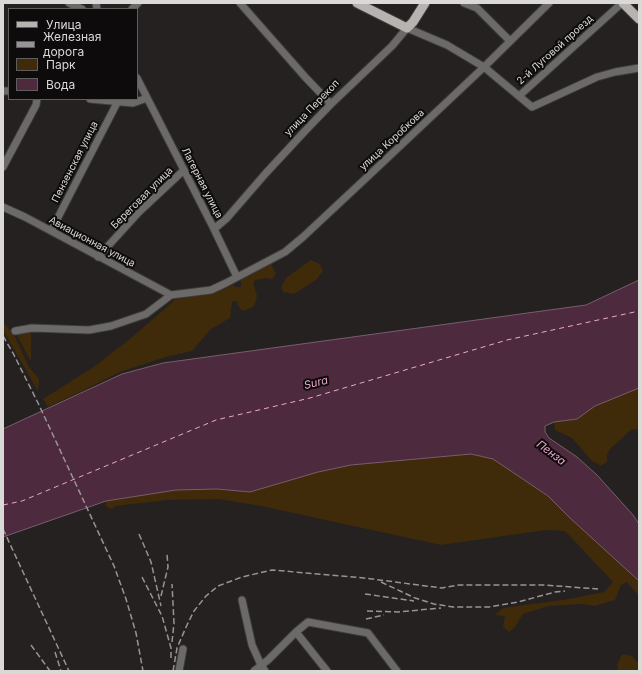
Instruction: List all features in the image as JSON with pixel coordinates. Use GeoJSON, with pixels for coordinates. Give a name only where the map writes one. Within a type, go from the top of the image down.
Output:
{"type":"FeatureCollection","features":[{"type":"Feature","properties":{"kind":"main road"},"geometry":{"type":"LineString","coordinates":[[357,3],[407,28]]}},
{"type":"Feature","properties":{"kind":"main road","name":"улица Перекоп"},"geometry":{"type":"LineString","coordinates":[[407,28],[413,22],[425,3]]}},
{"type":"Feature","properties":{"kind":"main road"},"geometry":{"type":"LineString","coordinates":[[622,3],[639,18]]}},
{"type":"Feature","properties":{"kind":"street"},"geometry":{"type":"LineString","coordinates":[[69,3],[80,8]]}},
{"type":"Feature","properties":{"kind":"street"},"geometry":{"type":"LineString","coordinates":[[240,3],[331,104]]}},
{"type":"Feature","properties":{"kind":"street"},"geometry":{"type":"LineString","coordinates":[[464,3],[478,6],[510,41]]}},
{"type":"Feature","properties":{"kind":"street","name":"улица Коробкова"},"geometry":{"type":"LineString","coordinates":[[171,295],[211,290],[285,252],[303,237],[484,67],[549,3]]}},
{"type":"Feature","properties":{"kind":"street","name":"2-й Луговой проезд"},"geometry":{"type":"LineString","coordinates":[[519,96],[622,3]]}},
{"type":"Feature","properties":{"kind":"street"},"geometry":{"type":"LineString","coordinates":[[407,28],[447,45],[484,67],[532,107],[597,77],[639,68]]}},
{"type":"Feature","properties":{"kind":"street","name":"улица Перекоп"},"geometry":{"type":"LineString","coordinates":[[214,229],[241,204],[266,173],[331,104],[392,46],[407,28]]}},
{"type":"Feature","properties":{"kind":"street","name":"Лагерная улица"},"geometry":{"type":"LineString","coordinates":[[138,80],[237,277]]}},
{"type":"Feature","properties":{"kind":"street"},"geometry":{"type":"LineString","coordinates":[[104,100],[133,103],[147,98]]}},
{"type":"Feature","properties":{"kind":"street"},"geometry":{"type":"LineString","coordinates":[[3,167],[36,105],[37,100]]}},
{"type":"Feature","properties":{"kind":"street","name":"Пензенская улица"},"geometry":{"type":"LineString","coordinates":[[51,231],[118,101]]}},
{"type":"Feature","properties":{"kind":"street","name":"Береговая улица"},"geometry":{"type":"LineString","coordinates":[[98,257],[139,212],[184,170]]}},
{"type":"Feature","properties":{"kind":"street","name":"Авиационная улица"},"geometry":{"type":"LineString","coordinates":[[3,207],[171,295]]}},
{"type":"Feature","properties":{"kind":"street"},"geometry":{"type":"LineString","coordinates":[[15,331],[39,328],[89,330],[111,326],[146,314],[171,295]]}},
{"type":"Feature","properties":{"kind":"street"},"geometry":{"type":"LineString","coordinates":[[242,600],[252,645],[263,668]]}},
{"type":"Feature","properties":{"kind":"street"},"geometry":{"type":"LineString","coordinates":[[254,671],[263,668],[268,660],[308,622],[368,633],[397,671]]}},
{"type":"Feature","properties":{"kind":"street"},"geometry":{"type":"LineString","coordinates":[[296,632],[327,671]]}},
{"type":"Feature","properties":{"kind":"street"},"geometry":{"type":"LineString","coordinates":[[179,671],[183,649]]}},
{"type":"Feature","properties":{"kind":"green space"},"geometry":{"type":"Polygon","coordinates":[[[311,260],[320,264],[323,271],[316,280],[294,294],[283,292],[281,287],[287,277],[311,260]]]}},
{"type":"Feature","properties":{"kind":"green space"},"geometry":{"type":"Polygon","coordinates":[[[265,264],[271,264],[276,274],[272,279],[266,278],[255,280],[253,285],[257,296],[253,307],[242,311],[237,301],[232,302],[230,318],[211,329],[192,351],[166,357],[120,372],[48,407],[43,399],[95,366],[131,338],[176,299],[211,294],[233,285],[236,287],[241,287],[243,277],[249,272],[255,272],[265,264]]]}},
{"type":"Feature","properties":{"kind":"green space"},"geometry":{"type":"Polygon","coordinates":[[[3,322],[14,335],[29,367],[39,379],[38,391],[3,330],[3,322]]]}},
{"type":"Feature","properties":{"kind":"green space"},"geometry":{"type":"Polygon","coordinates":[[[31,331],[30,360],[17,335],[19,332],[31,331]]]}},
{"type":"Feature","properties":{"kind":"green space"},"geometry":{"type":"Polygon","coordinates":[[[639,388],[639,429],[631,430],[610,449],[607,455],[607,462],[601,466],[592,461],[572,438],[555,430],[554,422],[577,419],[594,406],[639,388]]]}},
{"type":"Feature","properties":{"kind":"green space"},"geometry":{"type":"Polygon","coordinates":[[[471,454],[493,459],[548,496],[639,581],[639,596],[627,582],[621,585],[615,600],[595,606],[583,604],[549,606],[523,614],[515,627],[509,632],[503,627],[505,616],[495,615],[503,608],[569,599],[604,592],[613,582],[565,531],[546,530],[441,545],[261,506],[219,499],[167,500],[116,506],[111,509],[106,506],[106,501],[176,490],[217,489],[250,492],[318,472],[351,465],[471,454]]]}},
{"type":"Feature","properties":{"kind":"green space"},"geometry":{"type":"Polygon","coordinates":[[[622,654],[632,656],[639,664],[639,671],[618,671],[617,665],[622,654]]]}},
{"type":"Feature","properties":{"kind":"water"},"geometry":{"type":"Polygon","coordinates":[[[639,280],[639,388],[595,406],[577,419],[554,422],[545,426],[545,432],[549,438],[577,457],[597,475],[633,515],[639,524],[639,581],[548,496],[493,459],[471,454],[351,465],[318,472],[250,492],[217,489],[176,490],[106,501],[3,537],[3,429],[122,374],[163,363],[586,305],[639,280]]]}},
{"type":"Feature","properties":{"kind":"ferry route"},"geometry":{"type":"LineString","coordinates":[[3,505],[22,501],[216,420],[310,398],[507,340],[639,311]]}},
{"type":"Feature","properties":{"kind":"railway"},"geometry":{"type":"LineString","coordinates":[[3,336],[39,405],[114,566],[136,633],[143,671]]}},
{"type":"Feature","properties":{"kind":"railway"},"geometry":{"type":"LineString","coordinates":[[3,529],[69,671]]}},
{"type":"Feature","properties":{"kind":"railway"},"geometry":{"type":"LineString","coordinates":[[139,534],[151,562],[161,606]]}},
{"type":"Feature","properties":{"kind":"railway"},"geometry":{"type":"LineString","coordinates":[[161,596],[168,567],[167,554]]}},
{"type":"Feature","properties":{"kind":"railway"},"geometry":{"type":"LineString","coordinates":[[173,671],[177,648],[187,625],[194,611],[206,596],[218,586],[242,577],[272,570],[364,578],[442,588],[459,585],[544,585],[598,589]]}},
{"type":"Feature","properties":{"kind":"railway"},"geometry":{"type":"LineString","coordinates":[[142,577],[162,616],[171,648],[171,661]]}},
{"type":"Feature","properties":{"kind":"railway"},"geometry":{"type":"LineString","coordinates":[[381,582],[415,598],[434,604],[453,607],[489,607],[565,591]]}},
{"type":"Feature","properties":{"kind":"railway"},"geometry":{"type":"LineString","coordinates":[[172,584],[174,623],[172,642]]}},
{"type":"Feature","properties":{"kind":"railway"},"geometry":{"type":"LineString","coordinates":[[365,594],[414,601]]}},
{"type":"Feature","properties":{"kind":"railway"},"geometry":{"type":"LineString","coordinates":[[367,611],[398,612],[441,608]]}},
{"type":"Feature","properties":{"kind":"railway"},"geometry":{"type":"LineString","coordinates":[[366,619],[384,615]]}},
{"type":"Feature","properties":{"kind":"railway"},"geometry":{"type":"LineString","coordinates":[[31,645],[50,671]]}},
{"type":"Feature","properties":{"kind":"railway"},"geometry":{"type":"LineString","coordinates":[[55,652],[61,671]]}},
{"type":"Feature","properties":{"kind":"water label","name":"Sura"},"geometry":{"type":"Point","coordinates":[316,383]}},
{"type":"Feature","properties":{"kind":"water label","name":"Пенза"},"geometry":{"type":"Point","coordinates":[551,453]}}]}
